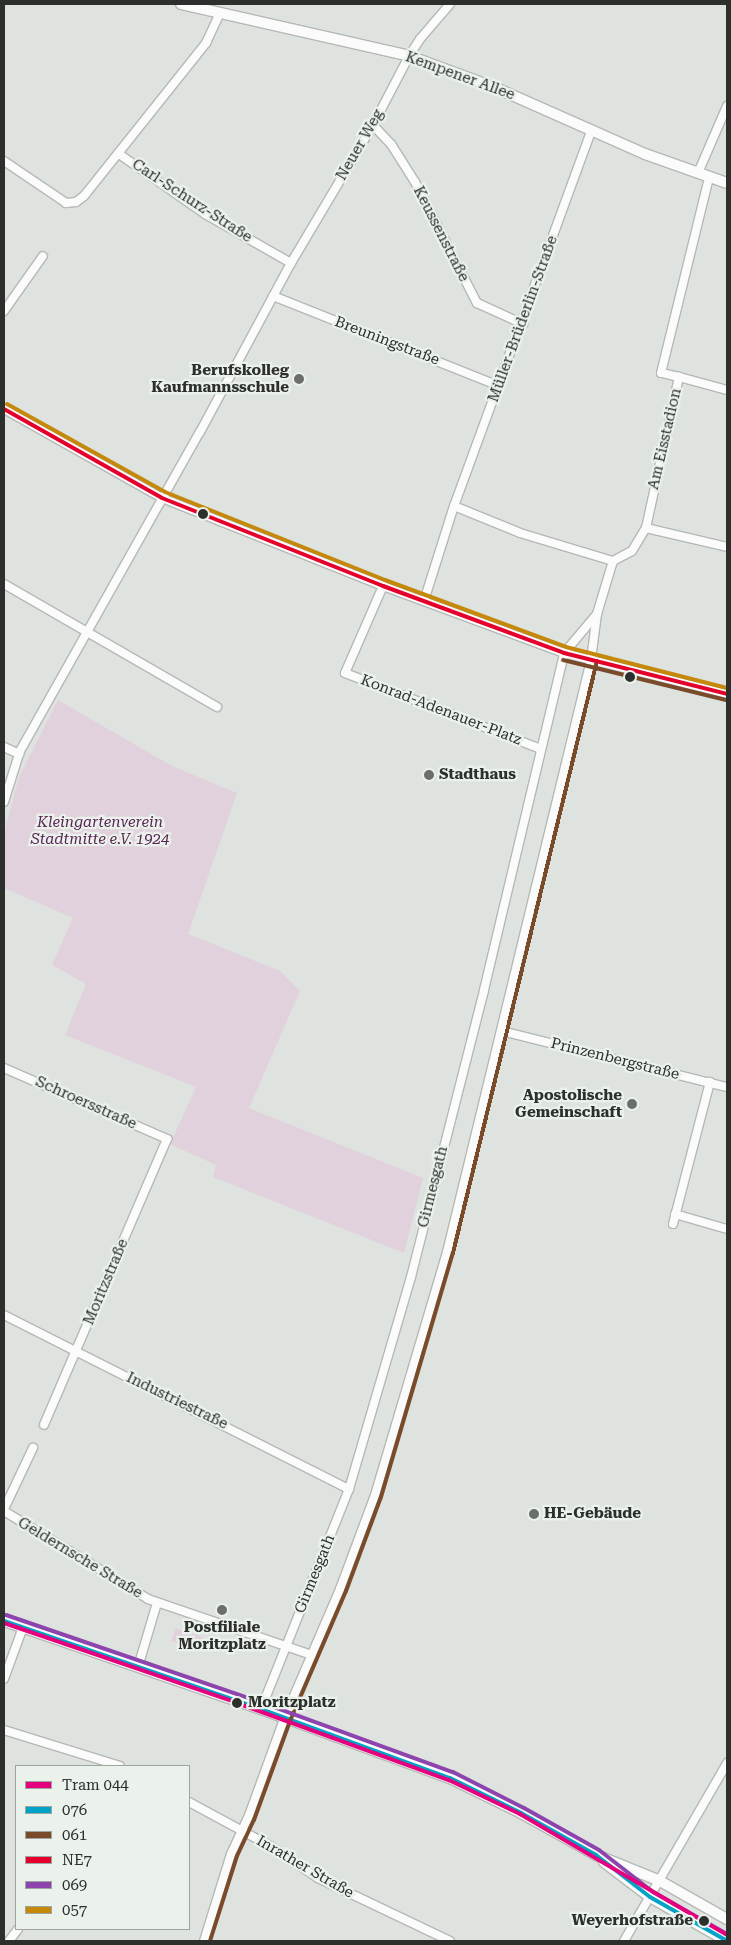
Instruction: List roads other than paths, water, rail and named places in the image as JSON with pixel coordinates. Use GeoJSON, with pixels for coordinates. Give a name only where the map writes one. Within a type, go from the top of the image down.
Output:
{"type":"FeatureCollection","features":[{"type":"Feature","properties":{"kind":"street","name":"Kempener Allee"},"geometry":{"type":"LineString","coordinates":[[181,4],[409,56],[496,88],[591,132],[698,173],[727,182]]}},
{"type":"Feature","properties":{"kind":"street","name":"Neuer Weg"},"geometry":{"type":"LineString","coordinates":[[4,802],[19,754],[200,432],[291,263],[372,125],[409,56],[420,39],[450,4]]}},
{"type":"Feature","properties":{"kind":"street","name":"Carl-Schurz-Straße"},"geometry":{"type":"LineString","coordinates":[[4,161],[66,203],[76,202],[84,196],[119,154],[206,43],[220,13]]}},
{"type":"Feature","properties":{"kind":"street"},"geometry":{"type":"LineString","coordinates":[[698,173],[701,160],[727,106]]}},
{"type":"Feature","properties":{"kind":"street","name":"Keussenstraße"},"geometry":{"type":"LineString","coordinates":[[372,125],[391,144],[414,182],[476,303],[522,324]]}},
{"type":"Feature","properties":{"kind":"street","name":"Müller-Brüderlin-Straße"},"geometry":{"type":"LineString","coordinates":[[424,600],[454,506],[500,386],[591,132]]}},
{"type":"Feature","properties":{"kind":"street","name":"Carl-Schurz-Straße"},"geometry":{"type":"LineString","coordinates":[[119,154],[205,214],[291,263]]}},
{"type":"Feature","properties":{"kind":"street","name":"Am Eisstadion"},"geometry":{"type":"LineString","coordinates":[[613,561],[632,551],[646,528],[679,377],[661,373],[709,177]]}},
{"type":"Feature","properties":{"kind":"street"},"geometry":{"type":"LineString","coordinates":[[4,311],[43,256]]}},
{"type":"Feature","properties":{"kind":"street","name":"Breuningstraße"},"geometry":{"type":"LineString","coordinates":[[273,296],[500,386]]}},
{"type":"Feature","properties":{"kind":"street"},"geometry":{"type":"LineString","coordinates":[[679,377],[727,390]]}},
{"type":"Feature","properties":{"kind":"street"},"geometry":{"type":"LineString","coordinates":[[4,409],[162,498],[383,586],[564,653],[727,694]]}},
{"type":"Feature","properties":{"kind":"street"},"geometry":{"type":"LineString","coordinates":[[454,506],[520,533],[613,561],[598,614],[591,660]]}},
{"type":"Feature","properties":{"kind":"street"},"geometry":{"type":"LineString","coordinates":[[646,528],[727,547]]}},
{"type":"Feature","properties":{"kind":"street"},"geometry":{"type":"LineString","coordinates":[[4,584],[217,707]]}},
{"type":"Feature","properties":{"kind":"street","name":"Konrad-Adenauer-Platz"},"geometry":{"type":"LineString","coordinates":[[383,586],[345,673],[541,749]]}},
{"type":"Feature","properties":{"kind":"street"},"geometry":{"type":"LineString","coordinates":[[564,653],[598,614]]}},
{"type":"Feature","properties":{"kind":"street","name":"Girmesgath"},"geometry":{"type":"LineString","coordinates":[[261,1709],[349,1489],[411,1277],[484,990],[564,653]]}},
{"type":"Feature","properties":{"kind":"street","name":"Girmesgath"},"geometry":{"type":"LineString","coordinates":[[204,1941],[228,1863],[375,1495],[447,1252],[591,660]]}},
{"type":"Feature","properties":{"kind":"street"},"geometry":{"type":"LineString","coordinates":[[4,747],[19,754]]}},
{"type":"Feature","properties":{"kind":"street","name":"Prinzenbergstraße"},"geometry":{"type":"LineString","coordinates":[[502,1032],[727,1087]]}},
{"type":"Feature","properties":{"kind":"street","name":"Schroersstraße"},"geometry":{"type":"LineString","coordinates":[[4,1068],[167,1139]]}},
{"type":"Feature","properties":{"kind":"street"},"geometry":{"type":"LineString","coordinates":[[673,1224],[710,1082]]}},
{"type":"Feature","properties":{"kind":"street","name":"Moritzstraße"},"geometry":{"type":"LineString","coordinates":[[44,1425],[167,1139]]}},
{"type":"Feature","properties":{"kind":"street"},"geometry":{"type":"LineString","coordinates":[[675,1214],[727,1229]]}},
{"type":"Feature","properties":{"kind":"street","name":"Industriestraße"},"geometry":{"type":"LineString","coordinates":[[4,1315],[349,1489]]}},
{"type":"Feature","properties":{"kind":"street"},"geometry":{"type":"LineString","coordinates":[[4,1510],[33,1448]]}},
{"type":"Feature","properties":{"kind":"street","name":"Geldernsche Straße"},"geometry":{"type":"LineString","coordinates":[[4,1510],[157,1603]]}},
{"type":"Feature","properties":{"kind":"street"},"geometry":{"type":"LineString","coordinates":[[138,1667],[157,1603],[287,1645],[312,1655]]}},
{"type":"Feature","properties":{"kind":"street"},"geometry":{"type":"LineString","coordinates":[[4,1621],[285,1717],[450,1778],[521,1813],[596,1855],[660,1881],[727,1919]]}},
{"type":"Feature","properties":{"kind":"street"},"geometry":{"type":"LineString","coordinates":[[4,1679],[23,1627]]}},
{"type":"Feature","properties":{"kind":"street"},"geometry":{"type":"LineString","coordinates":[[4,1730],[117,1765]]}},
{"type":"Feature","properties":{"kind":"street"},"geometry":{"type":"LineString","coordinates":[[624,1941],[727,1762]]}},
{"type":"Feature","properties":{"kind":"street","name":"Inrather Straße"},"geometry":{"type":"LineString","coordinates":[[190,1803],[272,1847],[318,1878],[450,1941]]}},
{"type":"Feature","properties":{"kind":"street"},"geometry":{"type":"LineString","coordinates":[[596,1855],[650,1897],[727,1941]]}},
{"type":"Feature","properties":{"kind":"street"},"geometry":{"type":"LineString","coordinates":[[9,1941],[17,1930]]}},
{"type":"Feature","properties":{"kind":"tram line","name":"044"},"geometry":{"type":"LineString","coordinates":[[4,1623],[237,1703],[449,1780],[520,1814],[727,1935]]}},
{"type":"Feature","properties":{"kind":"place","name":"Berufskolleg Kaufmannsschule"},"geometry":{"type":"Point","coordinates":[299,379]}},
{"type":"Feature","properties":{"kind":"place","name":"Stadthaus"},"geometry":{"type":"Point","coordinates":[429,775]}},
{"type":"Feature","properties":{"kind":"place","name":"Apostolische Gemeinschaft"},"geometry":{"type":"Point","coordinates":[632,1104]}},
{"type":"Feature","properties":{"kind":"place","name":"HE-Gebäude"},"geometry":{"type":"Point","coordinates":[534,1514]}},
{"type":"Feature","properties":{"kind":"place","name":"Postfiliale Moritzplatz"},"geometry":{"type":"Point","coordinates":[222,1610]}},
{"type":"Feature","properties":{"kind":"place","name":"Moritzplatz"},"geometry":{"type":"Point","coordinates":[237,1703]}},
{"type":"Feature","properties":{"kind":"place","name":"Weyerhofstraße"},"geometry":{"type":"Point","coordinates":[704,1921]}},
{"type":"Feature","properties":{"kind":"park label","name":"Kleingartenverein Stadtmitte e.V. 1924"},"geometry":{"type":"Point","coordinates":[100,830]}}]}
